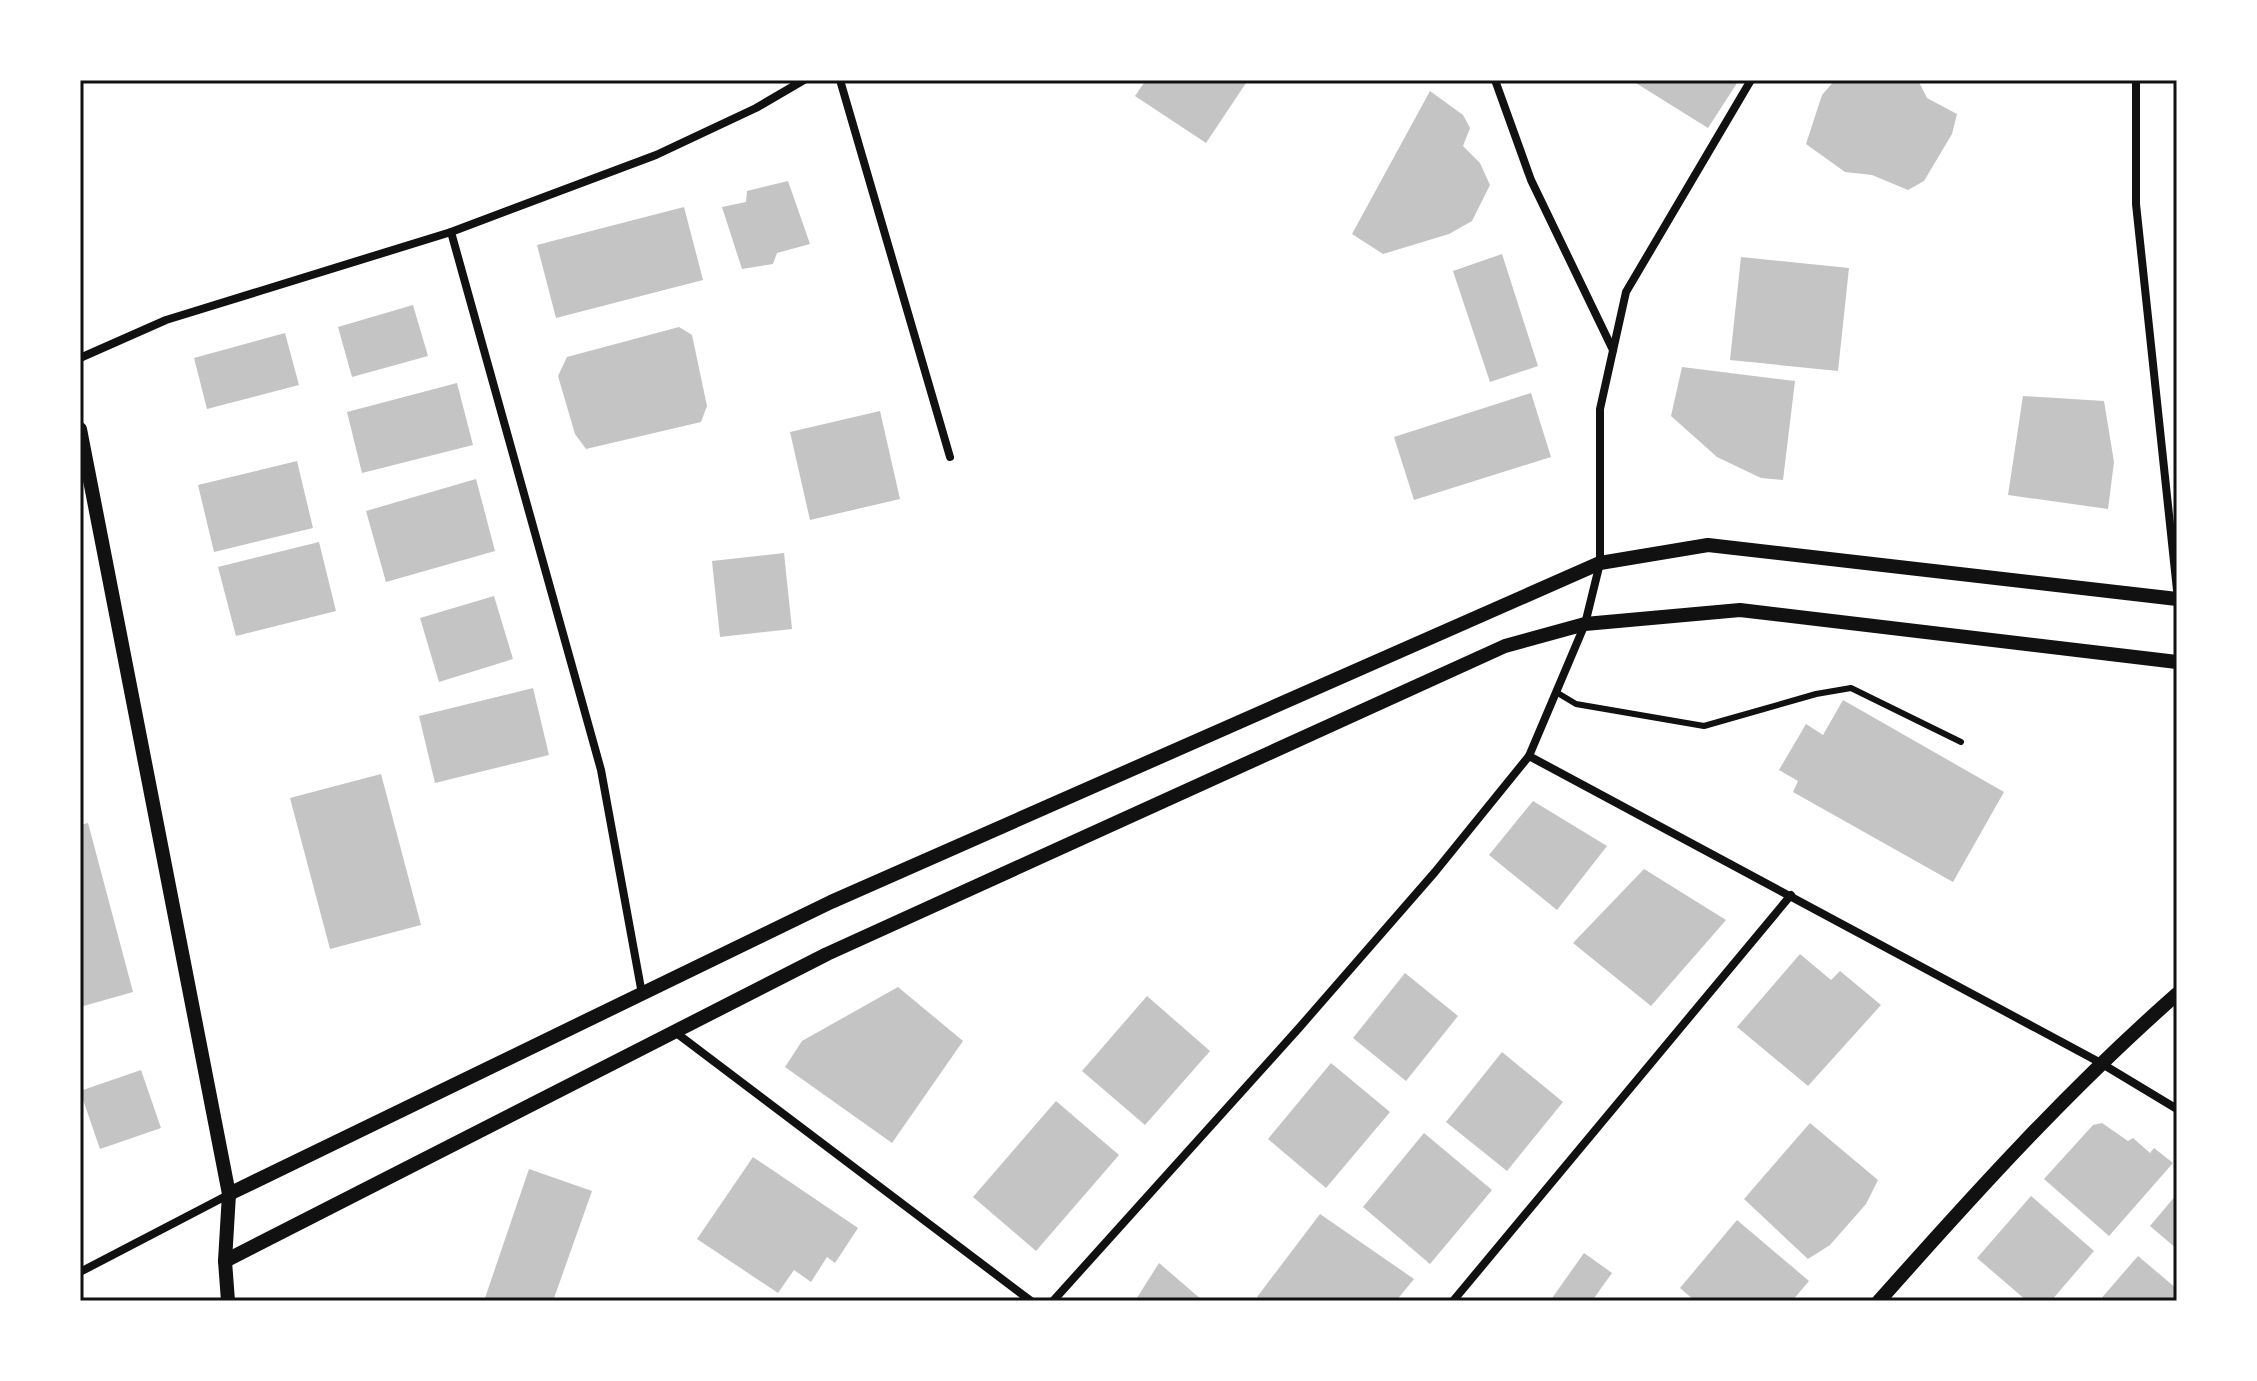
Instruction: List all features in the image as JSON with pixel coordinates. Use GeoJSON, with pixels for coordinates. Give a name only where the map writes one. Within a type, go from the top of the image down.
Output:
{"type":"FeatureCollection","features":[{"type":"Feature","properties":{"kind":"street"},"geometry":{"type":"LineString","coordinates":[[80,358],[166,320],[451,232],[656,155],[756,108],[804,80]]}},
{"type":"Feature","properties":{"kind":"street"},"geometry":{"type":"LineString","coordinates":[[840,80],[950,457]]}},
{"type":"Feature","properties":{"kind":"street"},"geometry":{"type":"LineString","coordinates":[[1495,80],[1531,180],[1614,350]]}},
{"type":"Feature","properties":{"kind":"street"},"geometry":{"type":"LineString","coordinates":[[1053,1301],[1299,1028],[1435,872],[1529,756],[1585,624],[1600,563],[1600,409],[1626,292],[1751,80]]}},
{"type":"Feature","properties":{"kind":"street"},"geometry":{"type":"LineString","coordinates":[[2136,80],[2136,204],[2177,590]]}},
{"type":"Feature","properties":{"kind":"street"},"geometry":{"type":"LineString","coordinates":[[451,232],[601,770],[642,994]]}},
{"type":"Feature","properties":{"kind":"street"},"geometry":{"type":"LineString","coordinates":[[80,429],[229,1194],[225,1261],[228,1301]]}},
{"type":"Feature","properties":{"kind":"street"},"geometry":{"type":"LineString","coordinates":[[80,1272],[229,1194],[831,902],[1600,563],[1708,545],[2177,599]]}},
{"type":"Feature","properties":{"kind":"street"},"geometry":{"type":"LineString","coordinates":[[225,1261],[827,954],[1491,652],[1585,624],[1740,610],[2177,662]]}},
{"type":"Feature","properties":{"kind":"street"},"geometry":{"type":"LineString","coordinates":[[1529,756],[2099,1062],[2177,1109]]}},
{"type":"Feature","properties":{"kind":"street"},"geometry":{"type":"LineString","coordinates":[[1453,1301],[1791,895]]}},
{"type":"Feature","properties":{"kind":"street"},"geometry":{"type":"LineString","coordinates":[[1879,1301],[2004,1161],[2099,1062],[2177,994]]}},
{"type":"Feature","properties":{"kind":"street"},"geometry":{"type":"LineString","coordinates":[[675,1032],[1031,1301]]}},
{"type":"Feature","properties":{"kind":"lane"},"geometry":{"type":"LineString","coordinates":[[1556,692],[1576,704],[1704,726],[1816,694],[1851,688],[1961,742]]}},
{"type":"Feature","properties":{"kind":"building"},"geometry":{"type":"Polygon","coordinates":[[[1146,80],[1248,80],[1206,143],[1135,96],[1146,80]]]}},
{"type":"Feature","properties":{"kind":"building"},"geometry":{"type":"Polygon","coordinates":[[[1631,80],[1739,80],[1708,128],[1631,80]]]}},
{"type":"Feature","properties":{"kind":"building"},"geometry":{"type":"Polygon","coordinates":[[[1835,80],[1918,80],[1927,98],[1957,114],[1952,134],[1924,181],[1908,190],[1872,175],[1845,172],[1806,144],[1822,95],[1835,80]]]}},
{"type":"Feature","properties":{"kind":"building"},"geometry":{"type":"Polygon","coordinates":[[[1430,91],[1463,115],[1470,128],[1463,146],[1480,163],[1490,185],[1472,221],[1449,234],[1383,254],[1352,234],[1430,91]]]}},
{"type":"Feature","properties":{"kind":"building"},"geometry":{"type":"Polygon","coordinates":[[[788,181],[810,244],[777,253],[773,264],[742,269],[722,207],[746,202],[747,191],[788,181]]]}},
{"type":"Feature","properties":{"kind":"building"},"geometry":{"type":"Polygon","coordinates":[[[684,207],[703,280],[556,318],[537,245],[684,207]]]}},
{"type":"Feature","properties":{"kind":"building"},"geometry":{"type":"Polygon","coordinates":[[[1502,254],[1538,366],[1490,382],[1453,271],[1502,254]]]}},
{"type":"Feature","properties":{"kind":"building"},"geometry":{"type":"Polygon","coordinates":[[[1741,257],[1849,268],[1838,371],[1730,360],[1741,257]]]}},
{"type":"Feature","properties":{"kind":"building"},"geometry":{"type":"Polygon","coordinates":[[[413,305],[428,356],[352,377],[338,327],[413,305]]]}},
{"type":"Feature","properties":{"kind":"building"},"geometry":{"type":"Polygon","coordinates":[[[679,327],[692,335],[707,406],[701,422],[586,449],[575,434],[558,376],[567,357],[679,327]]]}},
{"type":"Feature","properties":{"kind":"building"},"geometry":{"type":"Polygon","coordinates":[[[285,333],[299,385],[207,409],[194,358],[285,333]]]}},
{"type":"Feature","properties":{"kind":"building"},"geometry":{"type":"Polygon","coordinates":[[[1682,367],[1795,381],[1783,480],[1761,478],[1717,457],[1671,416],[1682,367]]]}},
{"type":"Feature","properties":{"kind":"building"},"geometry":{"type":"Polygon","coordinates":[[[457,383],[473,445],[362,473],[347,412],[457,383]]]}},
{"type":"Feature","properties":{"kind":"building"},"geometry":{"type":"Polygon","coordinates":[[[1531,393],[1551,457],[1414,500],[1394,437],[1531,393]]]}},
{"type":"Feature","properties":{"kind":"building"},"geometry":{"type":"Polygon","coordinates":[[[2023,396],[2104,401],[2114,462],[2108,509],[2008,495],[2023,396]]]}},
{"type":"Feature","properties":{"kind":"building"},"geometry":{"type":"Polygon","coordinates":[[[880,411],[900,499],[810,520],[790,432],[880,411]]]}},
{"type":"Feature","properties":{"kind":"building"},"geometry":{"type":"Polygon","coordinates":[[[297,461],[313,528],[214,552],[198,485],[297,461]]]}},
{"type":"Feature","properties":{"kind":"building"},"geometry":{"type":"Polygon","coordinates":[[[476,479],[495,551],[386,582],[366,511],[476,479]]]}},
{"type":"Feature","properties":{"kind":"building"},"geometry":{"type":"Polygon","coordinates":[[[319,542],[336,611],[236,636],[218,567],[319,542]]]}},
{"type":"Feature","properties":{"kind":"building"},"geometry":{"type":"Polygon","coordinates":[[[784,553],[792,629],[720,637],[712,561],[784,553]]]}},
{"type":"Feature","properties":{"kind":"building"},"geometry":{"type":"Polygon","coordinates":[[[494,596],[513,659],[439,682],[420,618],[494,596]]]}},
{"type":"Feature","properties":{"kind":"building"},"geometry":{"type":"Polygon","coordinates":[[[533,688],[549,755],[435,783],[419,716],[533,688]]]}},
{"type":"Feature","properties":{"kind":"building"},"geometry":{"type":"Polygon","coordinates":[[[1843,700],[2004,792],[1953,882],[1793,792],[1798,781],[1779,770],[1806,724],[1823,735],[1843,700]]]}},
{"type":"Feature","properties":{"kind":"building"},"geometry":{"type":"Polygon","coordinates":[[[381,774],[421,925],[330,949],[290,798],[381,774]]]}},
{"type":"Feature","properties":{"kind":"building"},"geometry":{"type":"Polygon","coordinates":[[[1533,801],[1607,846],[1557,910],[1489,855],[1533,801]]]}},
{"type":"Feature","properties":{"kind":"building"},"geometry":{"type":"Polygon","coordinates":[[[88,823],[133,992],[80,1007],[80,825],[88,823]]]}},
{"type":"Feature","properties":{"kind":"building"},"geometry":{"type":"Polygon","coordinates":[[[1644,869],[1726,920],[1651,1006],[1573,943],[1644,869]]]}},
{"type":"Feature","properties":{"kind":"building"},"geometry":{"type":"Polygon","coordinates":[[[1800,954],[1831,980],[1840,971],[1881,1005],[1808,1086],[1737,1027],[1800,954]]]}},
{"type":"Feature","properties":{"kind":"building"},"geometry":{"type":"Polygon","coordinates":[[[1405,973],[1458,1016],[1406,1081],[1353,1038],[1405,973]]]}},
{"type":"Feature","properties":{"kind":"building"},"geometry":{"type":"Polygon","coordinates":[[[898,987],[963,1041],[892,1143],[785,1067],[802,1041],[898,987]]]}},
{"type":"Feature","properties":{"kind":"building"},"geometry":{"type":"Polygon","coordinates":[[[1147,996],[1210,1051],[1145,1125],[1082,1071],[1147,996]]]}},
{"type":"Feature","properties":{"kind":"building"},"geometry":{"type":"Polygon","coordinates":[[[1502,1052],[1563,1102],[1507,1171],[1446,1122],[1502,1052]]]}},
{"type":"Feature","properties":{"kind":"building"},"geometry":{"type":"Polygon","coordinates":[[[1331,1063],[1390,1112],[1326,1188],[1268,1139],[1331,1063]]]}},
{"type":"Feature","properties":{"kind":"building"},"geometry":{"type":"Polygon","coordinates":[[[141,1070],[161,1128],[100,1149],[80,1091],[141,1070]]]}},
{"type":"Feature","properties":{"kind":"building"},"geometry":{"type":"Polygon","coordinates":[[[1056,1101],[1119,1155],[1036,1251],[973,1197],[1056,1101]]]}},
{"type":"Feature","properties":{"kind":"building"},"geometry":{"type":"Polygon","coordinates":[[[1810,1123],[1878,1180],[1866,1204],[1830,1245],[1808,1259],[1744,1199],[1810,1123]]]}},
{"type":"Feature","properties":{"kind":"building"},"geometry":{"type":"Polygon","coordinates":[[[2102,1123],[2128,1141],[2133,1138],[2150,1153],[2154,1148],[2173,1163],[2109,1236],[2044,1179],[2093,1125],[2102,1123]]]}},
{"type":"Feature","properties":{"kind":"building"},"geometry":{"type":"Polygon","coordinates":[[[1424,1133],[1492,1190],[1430,1264],[1363,1207],[1424,1133]]]}},
{"type":"Feature","properties":{"kind":"building"},"geometry":{"type":"Polygon","coordinates":[[[753,1157],[858,1228],[835,1263],[827,1257],[811,1282],[794,1270],[778,1293],[697,1239],[753,1157]]]}},
{"type":"Feature","properties":{"kind":"building"},"geometry":{"type":"Polygon","coordinates":[[[529,1169],[592,1191],[553,1301],[484,1301],[529,1169]]]}},
{"type":"Feature","properties":{"kind":"building"},"geometry":{"type":"Polygon","coordinates":[[[2177,1194],[2177,1249],[2150,1226],[2177,1194]]]}},
{"type":"Feature","properties":{"kind":"building"},"geometry":{"type":"Polygon","coordinates":[[[2031,1196],[2094,1251],[2051,1301],[2027,1301],[1977,1258],[2031,1196]]]}},
{"type":"Feature","properties":{"kind":"building"},"geometry":{"type":"Polygon","coordinates":[[[1320,1214],[1414,1279],[1396,1301],[1264,1301],[1257,1297],[1320,1214]]]}},
{"type":"Feature","properties":{"kind":"building"},"geometry":{"type":"Polygon","coordinates":[[[1737,1220],[1809,1281],[1792,1301],[1695,1301],[1680,1288],[1737,1220]]]}},
{"type":"Feature","properties":{"kind":"building"},"geometry":{"type":"Polygon","coordinates":[[[1584,1253],[1612,1273],[1592,1301],[1550,1301],[1584,1253]]]}},
{"type":"Feature","properties":{"kind":"building"},"geometry":{"type":"Polygon","coordinates":[[[2138,1256],[2177,1289],[2177,1301],[2099,1301],[2138,1256]]]}},
{"type":"Feature","properties":{"kind":"building"},"geometry":{"type":"Polygon","coordinates":[[[1159,1263],[1202,1300],[1208,1301],[1135,1301],[1159,1263]]]}}]}
